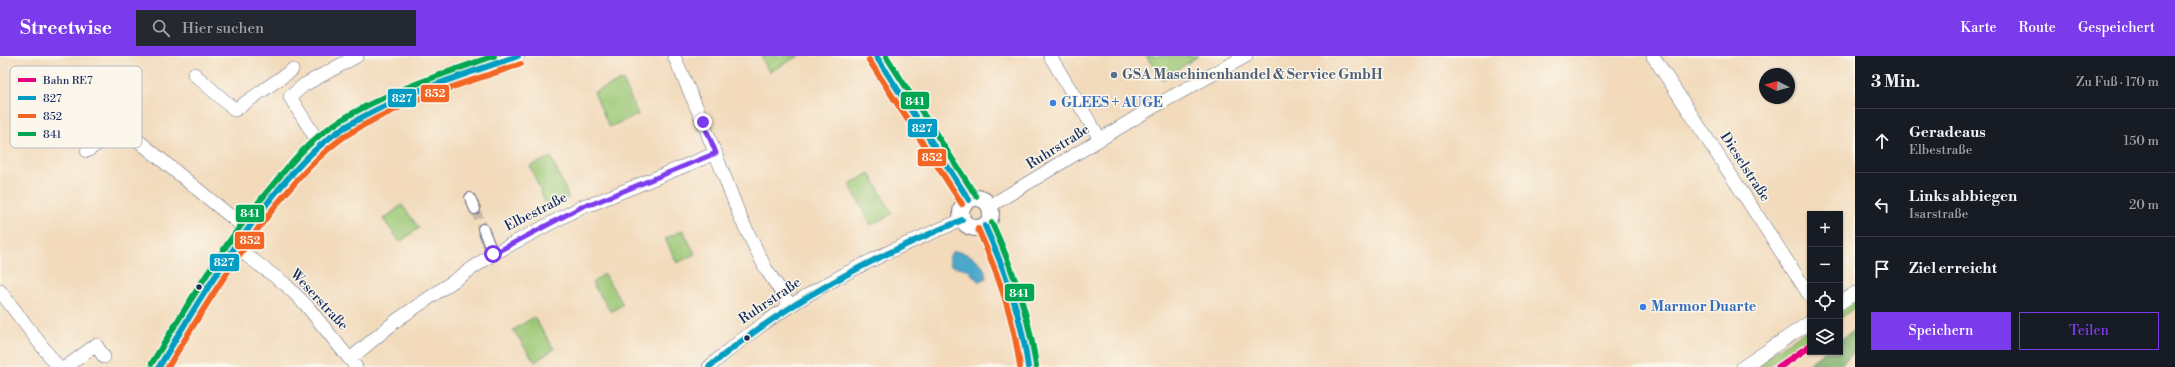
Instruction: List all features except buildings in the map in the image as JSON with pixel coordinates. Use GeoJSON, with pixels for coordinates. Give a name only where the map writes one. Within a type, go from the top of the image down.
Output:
{"type":"FeatureCollection","features":[{"type":"Feature","properties":{"kind":"street"},"geometry":{"type":"LineString","coordinates":[[320,145],[290,97],[304,85],[357,56]]}},
{"type":"Feature","properties":{"kind":"street"},"geometry":{"type":"LineString","coordinates":[[159,367],[246,229],[288,177],[320,145],[366,116],[396,102],[518,56]]}},
{"type":"Feature","properties":{"kind":"street"},"geometry":{"type":"LineString","coordinates":[[674,56],[716,153],[741,219],[766,269],[790,305]]}},
{"type":"Feature","properties":{"kind":"street"},"geometry":{"type":"LineString","coordinates":[[876,56],[969,200]]}},
{"type":"Feature","properties":{"kind":"street"},"geometry":{"type":"LineString","coordinates":[[1050,56],[1100,139]]}},
{"type":"Feature","properties":{"kind":"street","name":"Ruhrstraße"},"geometry":{"type":"LineString","coordinates":[[990,206],[1100,139],[1246,56]]}},
{"type":"Feature","properties":{"kind":"street","name":"Dieselstraße"},"geometry":{"type":"LineString","coordinates":[[1653,56],[1807,291]]}},
{"type":"Feature","properties":{"kind":"street"},"geometry":{"type":"LineString","coordinates":[[194,74],[235,110],[291,69],[304,85]]}},
{"type":"Feature","properties":{"kind":"street"},"geometry":{"type":"LineString","coordinates":[[142,144],[246,229]]}},
{"type":"Feature","properties":{"kind":"street"},"geometry":{"type":"LineString","coordinates":[[87,151],[92,148]]}},
{"type":"Feature","properties":{"kind":"street","name":"Elbestraße"},"geometry":{"type":"LineString","coordinates":[[353,363],[396,320],[493,254],[585,205],[592,204],[716,153]]}},
{"type":"Feature","properties":{"kind":"street"},"geometry":{"type":"LineString","coordinates":[[978,197],[983,199],[990,206],[992,215],[985,226],[980,228],[970,227],[962,220],[961,209],[969,200],[978,197]]}},
{"type":"Feature","properties":{"kind":"street"},"geometry":{"type":"LineString","coordinates":[[470,198],[475,209]]}},
{"type":"Feature","properties":{"kind":"street","name":"Ruhrstraße"},"geometry":{"type":"LineString","coordinates":[[709,367],[758,326],[790,305],[859,266],[962,220]]}},
{"type":"Feature","properties":{"kind":"street"},"geometry":{"type":"LineString","coordinates":[[985,226],[999,255],[1015,300],[1022,327],[1028,367]]}},
{"type":"Feature","properties":{"kind":"street"},"geometry":{"type":"LineString","coordinates":[[483,229],[493,254]]}},
{"type":"Feature","properties":{"kind":"street","name":"Weserstraße"},"geometry":{"type":"LineString","coordinates":[[234,246],[285,284],[306,305],[353,363]]}},
{"type":"Feature","properties":{"kind":"street"},"geometry":{"type":"LineString","coordinates":[[0,291],[58,367]]}},
{"type":"Feature","properties":{"kind":"street"},"geometry":{"type":"LineString","coordinates":[[1843,301],[1855,293]]}},
{"type":"Feature","properties":{"kind":"street"},"geometry":{"type":"LineString","coordinates":[[1743,367],[1807,324]]}},
{"type":"Feature","properties":{"kind":"street"},"geometry":{"type":"LineString","coordinates":[[66,367],[96,345],[104,357]]}},
{"type":"Feature","properties":{"kind":"green space"},"geometry":{"type":"Polygon","coordinates":[[[761,56],[799,56],[769,72],[761,56]]]}},
{"type":"Feature","properties":{"kind":"green space"},"geometry":{"type":"Polygon","coordinates":[[[1146,56],[1198,56],[1162,80],[1146,56]]]}},
{"type":"Feature","properties":{"kind":"green space"},"geometry":{"type":"Polygon","coordinates":[[[623,80],[638,115],[609,127],[594,92],[623,80]]]}},
{"type":"Feature","properties":{"kind":"green space"},"geometry":{"type":"Polygon","coordinates":[[[551,157],[569,198],[547,207],[530,166],[551,157]]]}},
{"type":"Feature","properties":{"kind":"green space"},"geometry":{"type":"Polygon","coordinates":[[[870,173],[892,214],[871,225],[849,184],[870,173]]]}},
{"type":"Feature","properties":{"kind":"green space"},"geometry":{"type":"Polygon","coordinates":[[[402,205],[419,228],[400,242],[383,219],[402,205]]]}},
{"type":"Feature","properties":{"kind":"green space"},"geometry":{"type":"Polygon","coordinates":[[[683,230],[695,254],[677,263],[665,239],[683,230]]]}},
{"type":"Feature","properties":{"kind":"green space"},"geometry":{"type":"Polygon","coordinates":[[[604,274],[623,304],[611,312],[592,283],[604,274]]]}},
{"type":"Feature","properties":{"kind":"green space"},"geometry":{"type":"Polygon","coordinates":[[[1855,299],[1855,307],[1843,316],[1843,307],[1855,299]]]}},
{"type":"Feature","properties":{"kind":"green space"},"geometry":{"type":"Polygon","coordinates":[[[534,317],[554,349],[535,362],[513,330],[534,317]]]}},
{"type":"Feature","properties":{"kind":"green space"},"geometry":{"type":"Polygon","coordinates":[[[1807,330],[1807,340],[1766,367],[1752,367],[1807,330]]]}},
{"type":"Feature","properties":{"kind":"green space"},"geometry":{"type":"Polygon","coordinates":[[[1855,330],[1855,350],[1839,367],[1804,367],[1820,355],[1843,355],[1843,338],[1855,330]]]}},
{"type":"Feature","properties":{"kind":"water"},"geometry":{"type":"Polygon","coordinates":[[[952,252],[963,253],[974,258],[983,267],[986,278],[979,282],[968,270],[950,265],[949,258],[952,252]]]}},
{"type":"Feature","properties":{"kind":"tunnel"},"geometry":{"type":"LineString","coordinates":[[475,209],[483,229]]}},
{"type":"Feature","properties":{"kind":"rail line","name":"RE7"},"geometry":{"type":"LineString","coordinates":[[1779,367],[1807,348]]}},
{"type":"Feature","properties":{"kind":"transit line","name":"841"},"geometry":{"type":"LineString","coordinates":[[152,363],[206,275],[251,212],[308,145],[327,129],[356,111],[414,85],[494,56]]}},
{"type":"Feature","properties":{"kind":"transit line","name":"827"},"geometry":{"type":"LineString","coordinates":[[159,367],[199,301],[257,216],[305,160],[322,144],[342,129],[406,96],[450,79],[518,56]]}},
{"type":"Feature","properties":{"kind":"transit line","name":"827"},"geometry":{"type":"LineString","coordinates":[[876,56],[969,200]]}},
{"type":"Feature","properties":{"kind":"transit line","name":"841"},"geometry":{"type":"LineString","coordinates":[[886,56],[976,196]]}},
{"type":"Feature","properties":{"kind":"transit line","name":"852"},"geometry":{"type":"LineString","coordinates":[[869,60],[962,204]]}},
{"type":"Feature","properties":{"kind":"transit line","name":"852"},"geometry":{"type":"LineString","coordinates":[[168,367],[247,243],[277,204],[309,168],[335,143],[365,124],[408,104],[521,64]]}},
{"type":"Feature","properties":{"kind":"transit line","name":"827"},"geometry":{"type":"LineString","coordinates":[[709,367],[768,322],[799,302],[894,250],[962,220]]}},
{"type":"Feature","properties":{"kind":"transit line","name":"841"},"geometry":{"type":"LineString","coordinates":[[992,223],[1007,258],[1025,310],[1036,366]]}},
{"type":"Feature","properties":{"kind":"transit line","name":"827"},"geometry":{"type":"LineString","coordinates":[[985,226],[1000,260],[1012,295],[1022,330],[1028,367]]}},
{"type":"Feature","properties":{"kind":"transit line","name":"852"},"geometry":{"type":"LineString","coordinates":[[978,229],[1004,296],[1014,331],[1020,367]]}},
{"type":"Feature","properties":{"kind":"place","name":"GSA Maschinenhandel & Service GmbH"},"geometry":{"type":"Point","coordinates":[1114,75]}},
{"type":"Feature","properties":{"kind":"place","name":"GLEES + AUGE"},"geometry":{"type":"Point","coordinates":[1053,103]}},
{"type":"Feature","properties":{"kind":"place","name":"Marmor Duarte"},"geometry":{"type":"Point","coordinates":[1643,307]}},
{"type":"Feature","properties":{"kind":"route"},"geometry":{"type":"LineString","coordinates":[[493,254],[524,235],[585,205],[592,204],[716,153],[703,122]]}}]}
